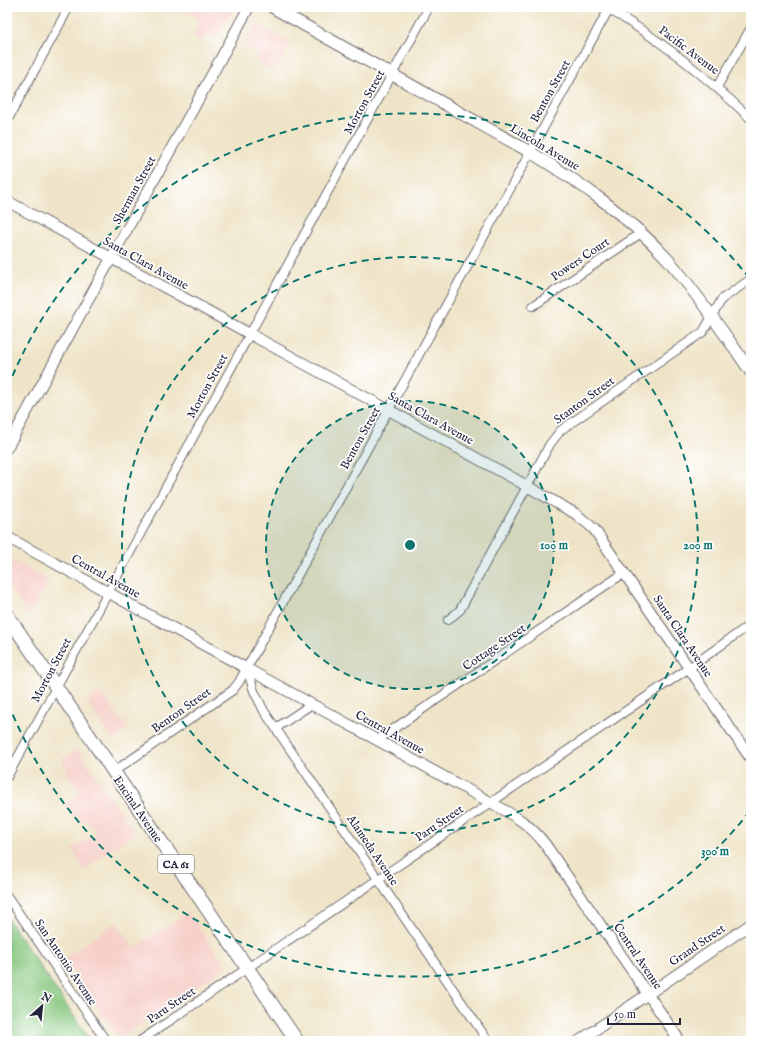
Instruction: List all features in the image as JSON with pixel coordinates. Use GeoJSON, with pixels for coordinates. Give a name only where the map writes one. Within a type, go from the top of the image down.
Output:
{"type":"FeatureCollection","features":[{"type":"Feature","properties":{"kind":"main road","name":"Lincoln Avenue"},"geometry":{"type":"LineString","coordinates":[[272,7],[530,152],[561,171],[623,216],[669,262],[713,316],[751,372]]}},
{"type":"Feature","properties":{"kind":"main road","name":"Encinal Avenue"},"geometry":{"type":"LineString","coordinates":[[7,616],[297,1041]]}},
{"type":"Feature","properties":{"kind":"street"},"geometry":{"type":"LineString","coordinates":[[7,121],[69,7]]}},
{"type":"Feature","properties":{"kind":"street","name":"Sherman Street"},"geometry":{"type":"LineString","coordinates":[[7,448],[249,7]]}},
{"type":"Feature","properties":{"kind":"street","name":"Morton Street"},"geometry":{"type":"LineString","coordinates":[[7,777],[429,7]]}},
{"type":"Feature","properties":{"kind":"street","name":"Pacific Avenue"},"geometry":{"type":"LineString","coordinates":[[608,8],[672,50],[717,87],[751,119]]}},
{"type":"Feature","properties":{"kind":"street","name":"Benton Street"},"geometry":{"type":"LineString","coordinates":[[113,772],[232,690],[239,682],[608,8]]}},
{"type":"Feature","properties":{"kind":"street"},"geometry":{"type":"LineString","coordinates":[[717,87],[751,28]]}},
{"type":"Feature","properties":{"kind":"street","name":"Santa Clara Avenue"},"geometry":{"type":"LineString","coordinates":[[7,201],[527,486],[586,521],[594,529],[751,759]]}},
{"type":"Feature","properties":{"kind":"street","name":"Powers Court"},"geometry":{"type":"LineString","coordinates":[[533,306],[641,233]]}},
{"type":"Feature","properties":{"kind":"street","name":"Stanton Street"},"geometry":{"type":"LineString","coordinates":[[448,620],[460,610],[550,444],[561,430],[703,332],[722,299],[751,279]]}},
{"type":"Feature","properties":{"kind":"street","name":"Central Avenue"},"geometry":{"type":"LineString","coordinates":[[7,537],[516,817],[536,832],[680,1041]]}},
{"type":"Feature","properties":{"kind":"street","name":"Cottage Street"},"geometry":{"type":"LineString","coordinates":[[377,740],[624,573]]}},
{"type":"Feature","properties":{"kind":"street","name":"Paru Street"},"geometry":{"type":"LineString","coordinates":[[140,1041],[377,878],[689,668],[751,624]]}},
{"type":"Feature","properties":{"kind":"street","name":"Alameda Avenue"},"geometry":{"type":"LineString","coordinates":[[247,668],[254,691],[264,711],[488,1041]]}},
{"type":"Feature","properties":{"kind":"street"},"geometry":{"type":"LineString","coordinates":[[276,728],[312,704]]}},
{"type":"Feature","properties":{"kind":"street","name":"San Antonio Avenue"},"geometry":{"type":"LineString","coordinates":[[7,896],[106,1041]]}},
{"type":"Feature","properties":{"kind":"street","name":"Grand Street"},"geometry":{"type":"LineString","coordinates":[[578,1041],[751,924]]}},
{"type":"Feature","properties":{"kind":"shaded area"},"geometry":{"type":"Polygon","coordinates":[[[178,7],[228,7],[232,9],[217,38],[206,32],[201,41],[193,36],[199,19],[178,7]]]}},
{"type":"Feature","properties":{"kind":"shaded area"},"geometry":{"type":"Polygon","coordinates":[[[256,24],[291,43],[275,72],[255,61],[258,54],[244,46],[256,24]]]}},
{"type":"Feature","properties":{"kind":"shaded area"},"geometry":{"type":"Polygon","coordinates":[[[7,557],[49,580],[29,617],[7,584],[7,557]]]}},
{"type":"Feature","properties":{"kind":"shaded area"},"geometry":{"type":"Polygon","coordinates":[[[100,692],[128,729],[113,740],[87,702],[100,692]]]}},
{"type":"Feature","properties":{"kind":"shaded area"},"geometry":{"type":"Polygon","coordinates":[[[77,749],[135,833],[84,870],[72,849],[97,833],[90,824],[81,820],[79,816],[73,818],[64,805],[80,793],[68,774],[62,759],[77,749]]]}},
{"type":"Feature","properties":{"kind":"shaded area"},"geometry":{"type":"Polygon","coordinates":[[[188,912],[226,967],[119,1039],[64,959],[116,922],[135,948],[188,912]]]}},
{"type":"Feature","properties":{"kind":"green space"},"geometry":{"type":"Polygon","coordinates":[[[7,918],[91,1041],[7,1041],[7,918]]]}}]}
